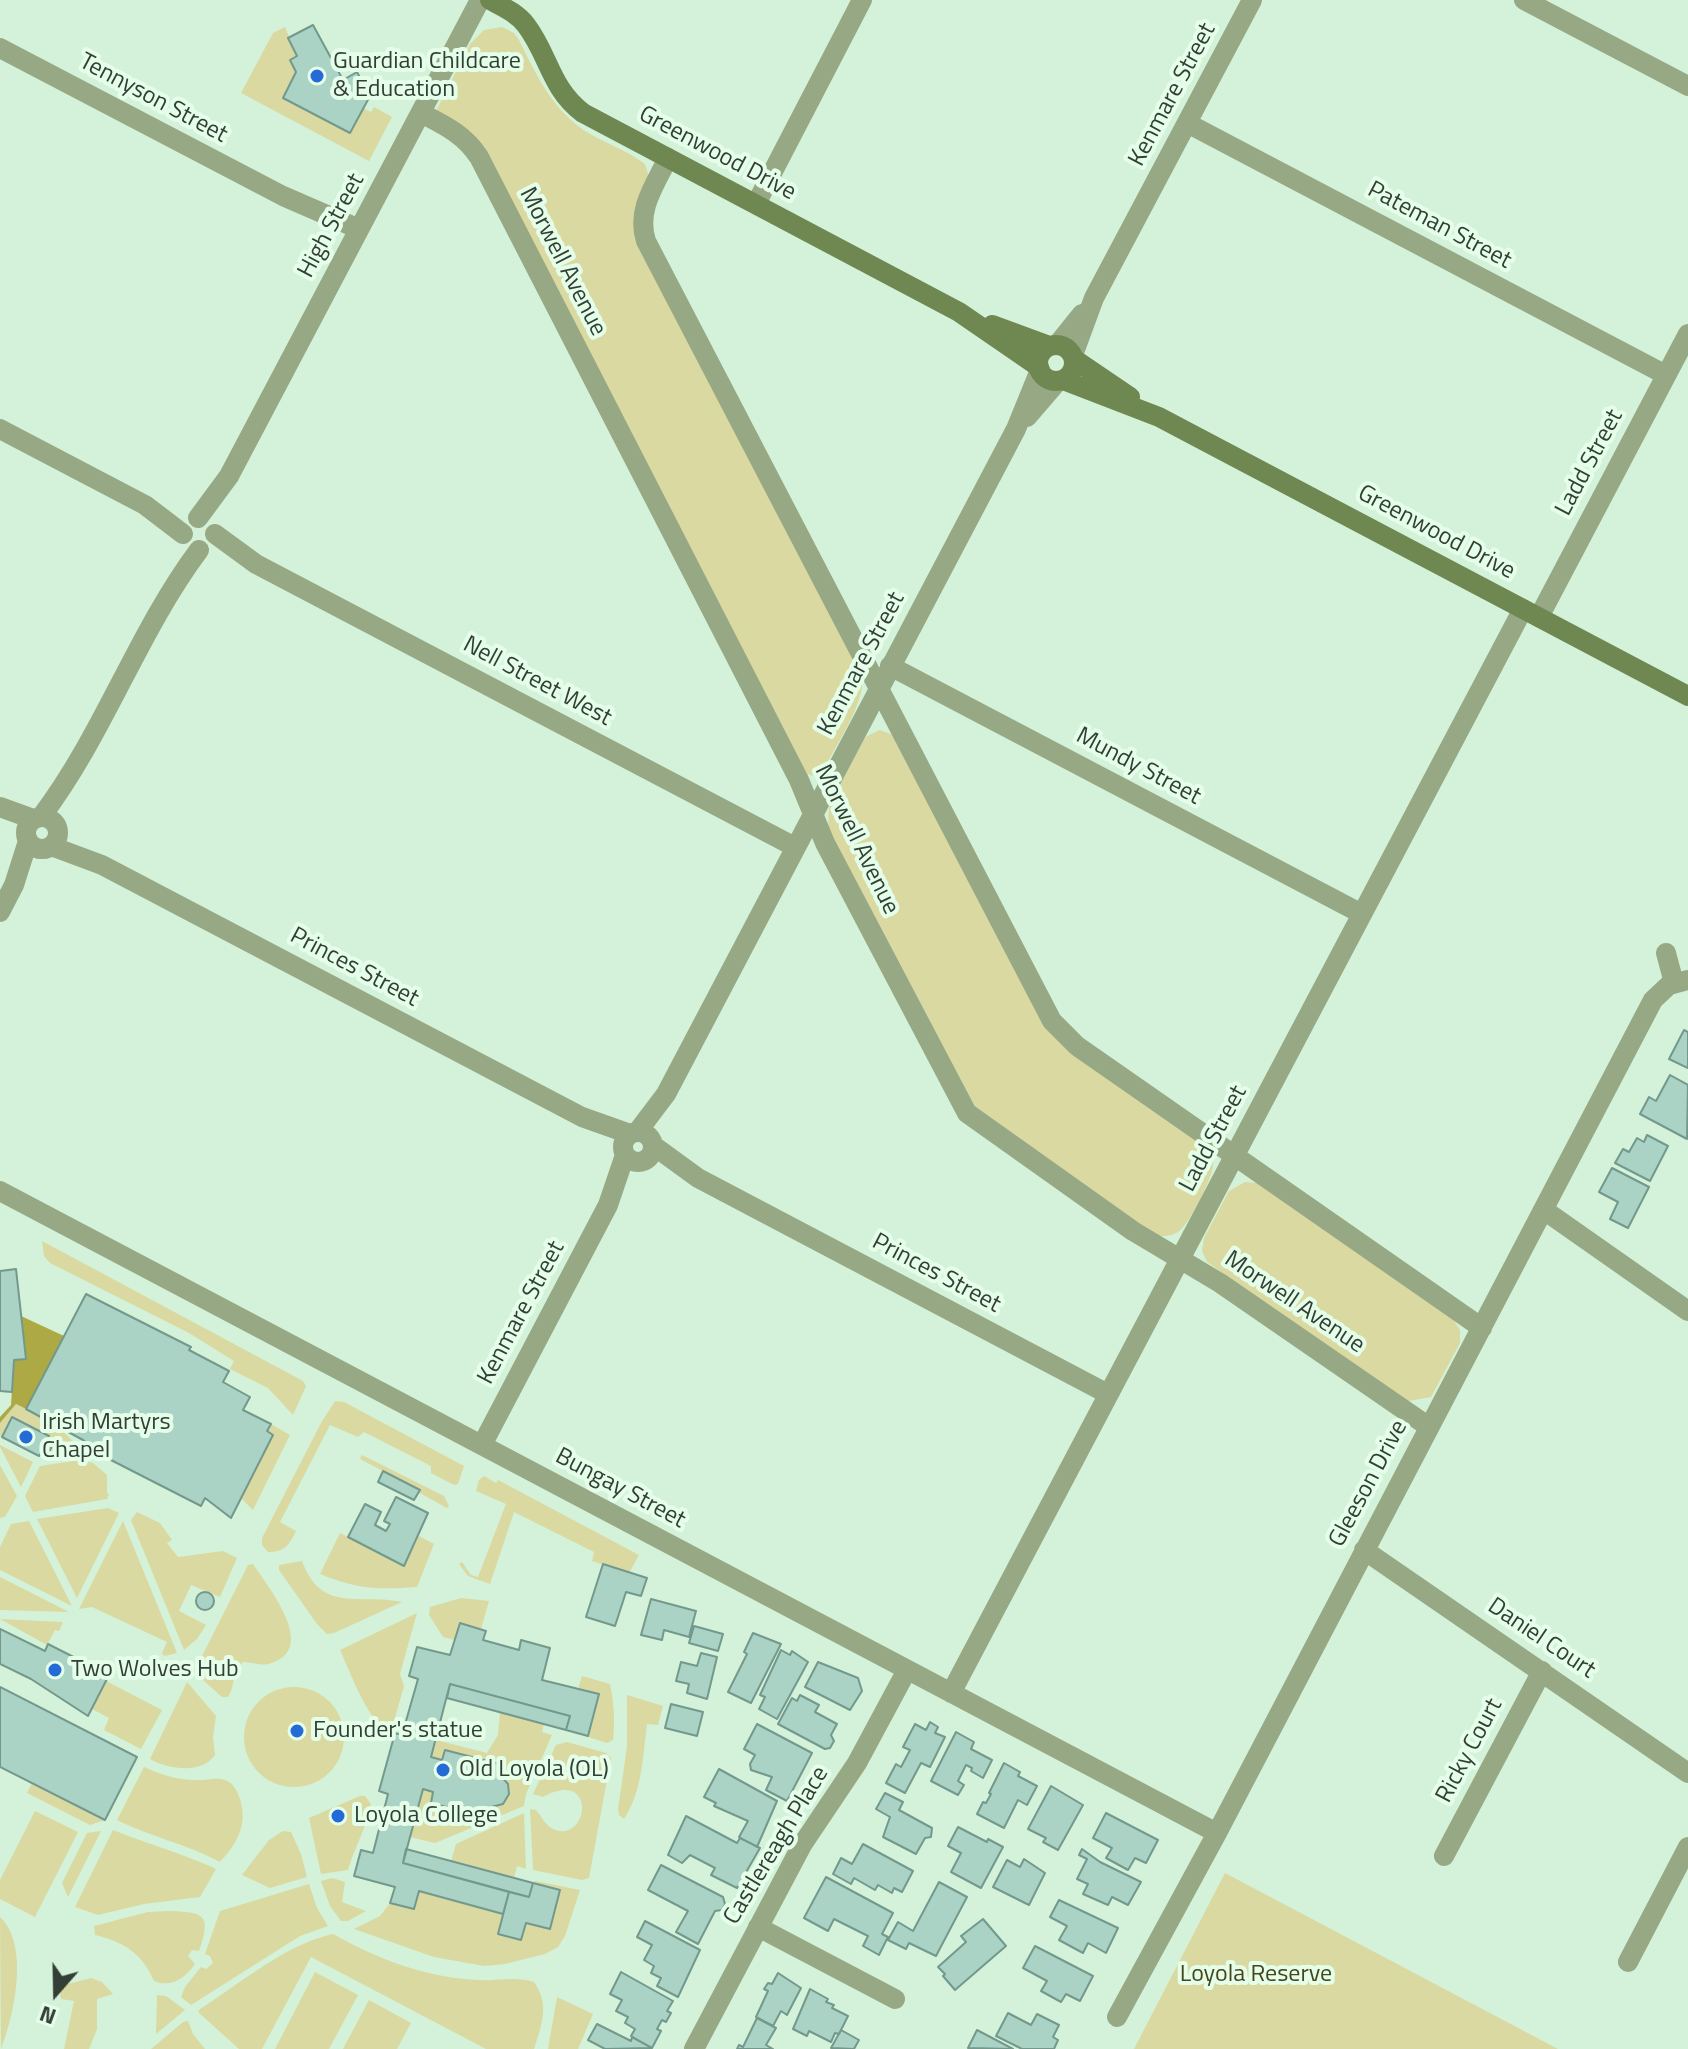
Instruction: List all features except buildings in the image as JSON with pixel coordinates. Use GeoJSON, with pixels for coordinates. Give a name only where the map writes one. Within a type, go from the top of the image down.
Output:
{"type":"FeatureCollection","features":[{"type":"Feature","properties":{"kind":"street","name":"High Street"},"geometry":{"type":"LineString","coordinates":[[0,912],[480,0]]}},
{"type":"Feature","properties":{"kind":"street","name":"Greenwood Drive"},"geometry":{"type":"LineString","coordinates":[[490,0],[524,23],[557,86],[575,107],[959,312],[1050,374],[1159,417],[1688,696]]}},
{"type":"Feature","properties":{"kind":"street"},"geometry":{"type":"LineString","coordinates":[[756,204],[862,0]]}},
{"type":"Feature","properties":{"kind":"street","name":"Kenmare Street"},"geometry":{"type":"LineString","coordinates":[[1063,351],[1252,0]]}},
{"type":"Feature","properties":{"kind":"street"},"geometry":{"type":"LineString","coordinates":[[1524,0],[1688,86]]}},
{"type":"Feature","properties":{"kind":"street","name":"Tennyson Street"},"geometry":{"type":"LineString","coordinates":[[0,48],[356,235]]}},
{"type":"Feature","properties":{"kind":"street","name":"Morwell Avenue"},"geometry":{"type":"LineString","coordinates":[[421,113],[464,137],[479,157],[784,752],[840,871],[967,1113],[1133,1231],[1220,1283],[1429,1427]]}},
{"type":"Feature","properties":{"kind":"street","name":"Pateman Street"},"geometry":{"type":"LineString","coordinates":[[1187,123],[1666,375]]}},
{"type":"Feature","properties":{"kind":"street"},"geometry":{"type":"LineString","coordinates":[[668,158],[643,213],[642,230],[646,241],[1045,1010],[1059,1030],[1077,1046],[1482,1328]]}},
{"type":"Feature","properties":{"kind":"street","name":"Greenwood Drive"},"geometry":{"type":"LineString","coordinates":[[959,312],[1063,351],[1159,417]]}},
{"type":"Feature","properties":{"kind":"street","name":"Ladd Street"},"geometry":{"type":"LineString","coordinates":[[951,1693],[1362,914],[1688,334]]}},
{"type":"Feature","properties":{"kind":"street"},"geometry":{"type":"LineString","coordinates":[[1063,351],[1071,374],[1050,374],[1040,355],[1063,351]]}},
{"type":"Feature","properties":{"kind":"street","name":"Kenmare Street"},"geometry":{"type":"LineString","coordinates":[[482,1445],[878,688],[1016,429],[1050,374]]}},
{"type":"Feature","properties":{"kind":"street","name":"Nell Street West"},"geometry":{"type":"LineString","coordinates":[[0,429],[795,847]]}},
{"type":"Feature","properties":{"kind":"street","name":"Mundy Street"},"geometry":{"type":"LineString","coordinates":[[890,666],[1362,914]]}},
{"type":"Feature","properties":{"kind":"street","name":"Princes Street"},"geometry":{"type":"LineString","coordinates":[[0,807],[102,865],[1108,1394]]}},
{"type":"Feature","properties":{"kind":"street","name":"Princes Street"},"geometry":{"type":"LineString","coordinates":[[0,814],[42,833]]}},
{"type":"Feature","properties":{"kind":"street","name":"Gleeson Drive"},"geometry":{"type":"LineString","coordinates":[[1117,2017],[1217,1833],[1653,1000],[1662,990],[1681,982],[1666,953]]}},
{"type":"Feature","properties":{"kind":"street","name":"Bungay Street"},"geometry":{"type":"LineString","coordinates":[[0,1191],[1217,1833]]}},
{"type":"Feature","properties":{"kind":"street"},"geometry":{"type":"LineString","coordinates":[[1544,1210],[1688,1311]]}},
{"type":"Feature","properties":{"kind":"street","name":"Daniel Court"},"geometry":{"type":"LineString","coordinates":[[1364,1550],[1688,1773]]}},
{"type":"Feature","properties":{"kind":"street","name":"Castlereagh Place"},"geometry":{"type":"LineString","coordinates":[[694,2049],[816,1822],[857,1763],[907,1670]]}},
{"type":"Feature","properties":{"kind":"street","name":"Ricky Court"},"geometry":{"type":"LineString","coordinates":[[1444,1856],[1542,1671]]}},
{"type":"Feature","properties":{"kind":"street"},"geometry":{"type":"LineString","coordinates":[[1628,1962],[1688,1847]]}},
{"type":"Feature","properties":{"kind":"street"},"geometry":{"type":"LineString","coordinates":[[758,1927],[895,1999]]}},
{"type":"Feature","properties":{"kind":"green space"},"geometry":{"type":"Polygon","coordinates":[[[285,27],[297,56],[290,60],[296,72],[283,98],[350,133],[363,108],[371,112],[374,107],[392,117],[369,161],[241,93],[273,33],[285,27]]]}},
{"type":"Feature","properties":{"kind":"green space"},"geometry":{"type":"Polygon","coordinates":[[[502,27],[514,33],[547,92],[566,115],[590,134],[645,164],[649,177],[635,210],[635,234],[862,676],[859,699],[848,724],[823,771],[814,776],[807,774],[481,150],[436,111],[470,44],[484,30],[502,27]]]}},
{"type":"Feature","properties":{"kind":"green space"},"geometry":{"type":"Polygon","coordinates":[[[880,730],[893,735],[1040,1015],[1211,1152],[1213,1166],[1207,1185],[1193,1213],[1178,1232],[1166,1236],[1154,1234],[980,1116],[828,828],[829,806],[863,741],[880,730]]]}},
{"type":"Feature","properties":{"kind":"green space"},"geometry":{"type":"Polygon","coordinates":[[[1245,1182],[1257,1183],[1453,1319],[1460,1330],[1460,1343],[1431,1397],[1409,1401],[1397,1395],[1207,1262],[1202,1251],[1204,1238],[1229,1191],[1245,1182]]]}},
{"type":"Feature","properties":{"kind":"green space"},"geometry":{"type":"Polygon","coordinates":[[[42,1241],[303,1381],[306,1386],[293,1415],[268,1388],[230,1369],[234,1361],[189,1333],[50,1263],[44,1256],[42,1241]]]}},
{"type":"Feature","properties":{"kind":"green space"},"geometry":{"type":"Polygon","coordinates":[[[335,1401],[344,1402],[464,1466],[458,1484],[454,1485],[431,1473],[431,1466],[364,1432],[358,1437],[330,1425],[280,1522],[296,1531],[286,1547],[268,1552],[262,1545],[262,1538],[335,1401]]]}},
{"type":"Feature","properties":{"kind":"green space"},"geometry":{"type":"Polygon","coordinates":[[[16,1404],[57,1426],[78,1446],[76,1451],[48,1454],[53,1444],[47,1441],[49,1436],[12,1418],[0,1436],[0,1423],[16,1404]]]}},
{"type":"Feature","properties":{"kind":"green space"},"geometry":{"type":"Polygon","coordinates":[[[271,1424],[290,1435],[253,1510],[241,1498],[273,1435],[267,1431],[271,1424]]]}},
{"type":"Feature","properties":{"kind":"green space"},"geometry":{"type":"Polygon","coordinates":[[[0,1447],[33,1462],[21,1487],[0,1447]]]}},
{"type":"Feature","properties":{"kind":"green space"},"geometry":{"type":"Polygon","coordinates":[[[362,1455],[444,1496],[449,1506],[447,1508],[360,1459],[362,1455]]]}},
{"type":"Feature","properties":{"kind":"green space"},"geometry":{"type":"Polygon","coordinates":[[[80,1460],[93,1463],[107,1475],[107,1499],[33,1512],[25,1496],[40,1466],[80,1460]]]}},
{"type":"Feature","properties":{"kind":"green space"},"geometry":{"type":"Polygon","coordinates":[[[0,1465],[17,1496],[5,1517],[0,1518],[0,1465]]]}},
{"type":"Feature","properties":{"kind":"green space"},"geometry":{"type":"Polygon","coordinates":[[[484,1476],[496,1483],[498,1480],[639,1555],[629,1573],[592,1561],[594,1552],[514,1512],[490,1584],[468,1576],[459,1564],[462,1562],[471,1575],[478,1577],[506,1504],[476,1491],[479,1480],[484,1476]]]}},
{"type":"Feature","properties":{"kind":"green space"},"geometry":{"type":"Polygon","coordinates":[[[108,1508],[119,1513],[77,1598],[37,1519],[108,1508]]]}},
{"type":"Feature","properties":{"kind":"green space"},"geometry":{"type":"Polygon","coordinates":[[[137,1512],[160,1523],[172,1540],[167,1543],[178,1557],[223,1551],[237,1558],[220,1597],[191,1585],[179,1611],[206,1625],[197,1639],[184,1650],[131,1520],[137,1512]]]}},
{"type":"Feature","properties":{"kind":"green space"},"geometry":{"type":"Polygon","coordinates":[[[29,1521],[72,1606],[0,1570],[0,1547],[11,1524],[29,1521]]]}},
{"type":"Feature","properties":{"kind":"green space"},"geometry":{"type":"Polygon","coordinates":[[[123,1521],[177,1653],[164,1656],[162,1653],[167,1642],[92,1607],[79,1609],[123,1521]]]}},
{"type":"Feature","properties":{"kind":"green space"},"geometry":{"type":"Polygon","coordinates":[[[340,1533],[404,1566],[419,1536],[434,1544],[417,1587],[368,1587],[320,1574],[340,1533]]]}},
{"type":"Feature","properties":{"kind":"green space"},"geometry":{"type":"Polygon","coordinates":[[[302,1561],[310,1578],[331,1595],[402,1602],[327,1634],[279,1570],[279,1565],[302,1561]]]}},
{"type":"Feature","properties":{"kind":"green space"},"geometry":{"type":"Polygon","coordinates":[[[253,1564],[286,1618],[290,1646],[283,1657],[268,1664],[243,1662],[228,1697],[222,1697],[194,1672],[248,1565],[253,1564]]]}},
{"type":"Feature","properties":{"kind":"green space"},"geometry":{"type":"Polygon","coordinates":[[[0,1577],[69,1612],[0,1610],[0,1577]]]}},
{"type":"Feature","properties":{"kind":"green space"},"geometry":{"type":"Polygon","coordinates":[[[461,1598],[489,1601],[481,1629],[460,1623],[455,1640],[443,1637],[429,1615],[430,1607],[461,1598]]]}},
{"type":"Feature","properties":{"kind":"green space"},"geometry":{"type":"Polygon","coordinates":[[[417,1613],[400,1674],[404,1686],[394,1721],[386,1729],[365,1705],[340,1650],[417,1613]]]}},
{"type":"Feature","properties":{"kind":"green space"},"geometry":{"type":"Polygon","coordinates":[[[0,1619],[63,1622],[47,1645],[0,1619]]]}},
{"type":"Feature","properties":{"kind":"green space"},"geometry":{"type":"Polygon","coordinates":[[[582,1676],[610,1684],[614,1733],[613,1740],[607,1743],[566,1730],[582,1676]]]}},
{"type":"Feature","properties":{"kind":"green space"},"geometry":{"type":"Polygon","coordinates":[[[106,1681],[162,1710],[141,1749],[104,1730],[109,1718],[92,1709],[106,1681]]]}},
{"type":"Feature","properties":{"kind":"green space"},"geometry":{"type":"Polygon","coordinates":[[[187,1682],[216,1716],[213,1737],[215,1755],[193,1768],[166,1765],[150,1759],[187,1682]]]}},
{"type":"Feature","properties":{"kind":"green space"},"geometry":{"type":"Polygon","coordinates":[[[294,1687],[313,1691],[329,1702],[340,1718],[344,1737],[340,1756],[329,1772],[313,1783],[294,1787],[275,1783],[259,1772],[248,1756],[244,1737],[248,1718],[259,1702],[275,1691],[294,1687]]]}},
{"type":"Feature","properties":{"kind":"green space"},"geometry":{"type":"Polygon","coordinates":[[[627,1695],[663,1706],[658,1725],[647,1724],[638,1786],[624,1819],[618,1809],[627,1747],[627,1695]]]}},
{"type":"Feature","properties":{"kind":"green space"},"geometry":{"type":"Polygon","coordinates":[[[500,1712],[544,1724],[542,1732],[552,1735],[526,1794],[524,1806],[435,1843],[410,1837],[423,1789],[433,1792],[431,1803],[488,1818],[491,1807],[503,1804],[509,1794],[508,1784],[500,1775],[503,1765],[445,1750],[442,1760],[431,1757],[436,1740],[487,1753],[498,1735],[500,1712]]]}},
{"type":"Feature","properties":{"kind":"green space"},"geometry":{"type":"Polygon","coordinates":[[[567,1742],[606,1753],[611,1758],[589,1878],[582,1880],[533,1870],[530,1809],[536,1810],[553,1829],[565,1831],[574,1827],[580,1818],[580,1798],[573,1792],[561,1790],[543,1797],[533,1794],[556,1745],[567,1742]]]}},
{"type":"Feature","properties":{"kind":"green space"},"geometry":{"type":"Polygon","coordinates":[[[144,1767],[178,1778],[222,1779],[234,1787],[242,1808],[242,1825],[236,1841],[220,1862],[117,1820],[144,1767]]]}},
{"type":"Feature","properties":{"kind":"green space"},"geometry":{"type":"Polygon","coordinates":[[[32,1783],[105,1820],[90,1825],[27,1793],[32,1783]]]}},
{"type":"Feature","properties":{"kind":"green space"},"geometry":{"type":"Polygon","coordinates":[[[365,1796],[371,1804],[348,1870],[321,1874],[309,1818],[365,1796]]]}},
{"type":"Feature","properties":{"kind":"green space"},"geometry":{"type":"Polygon","coordinates":[[[35,1811],[78,1832],[35,1917],[0,1899],[0,1880],[35,1811]]]}},
{"type":"Feature","properties":{"kind":"green space"},"geometry":{"type":"Polygon","coordinates":[[[524,1813],[526,1869],[517,1866],[514,1878],[451,1861],[456,1844],[524,1813]]]}},
{"type":"Feature","properties":{"kind":"green space"},"geometry":{"type":"Polygon","coordinates":[[[113,1830],[216,1869],[200,1897],[144,1904],[98,1915],[75,1907],[113,1830]]]}},
{"type":"Feature","properties":{"kind":"green space"},"geometry":{"type":"Polygon","coordinates":[[[101,1831],[68,1897],[62,1883],[87,1833],[101,1831]]]}},
{"type":"Feature","properties":{"kind":"green space"},"geometry":{"type":"Polygon","coordinates":[[[283,1831],[291,1832],[307,1877],[270,1888],[242,1875],[269,1840],[283,1831]]]}},
{"type":"Feature","properties":{"kind":"green space","name":"Loyola Reserve"},"geometry":{"type":"Polygon","coordinates":[[[1225,1873],[1558,2049],[1134,2049],[1225,1873]]]}},
{"type":"Feature","properties":{"kind":"green space"},"geometry":{"type":"Polygon","coordinates":[[[332,1878],[345,1882],[342,1902],[366,1911],[348,1921],[341,1921],[330,1906],[321,1881],[332,1878]]]}},
{"type":"Feature","properties":{"kind":"green space"},"geometry":{"type":"Polygon","coordinates":[[[533,1883],[580,1890],[565,1936],[558,1947],[545,1954],[484,1966],[434,1957],[354,1929],[380,1916],[390,1903],[414,1909],[419,1891],[503,1914],[498,1934],[521,1940],[526,1923],[559,1890],[533,1883]]]}},
{"type":"Feature","properties":{"kind":"green space"},"geometry":{"type":"Polygon","coordinates":[[[309,1884],[317,1908],[328,1926],[300,1936],[191,2005],[181,1997],[201,1967],[206,1969],[213,1963],[210,1956],[205,1954],[220,1911],[309,1884]]]}},
{"type":"Feature","properties":{"kind":"green space"},"geometry":{"type":"Polygon","coordinates":[[[148,1912],[197,1914],[202,1918],[205,1929],[199,1951],[192,1950],[188,1956],[195,1964],[187,1974],[172,1982],[154,1981],[144,1963],[131,1950],[95,1935],[94,1926],[148,1912]]]}},
{"type":"Feature","properties":{"kind":"green space"},"geometry":{"type":"Polygon","coordinates":[[[0,1917],[9,1929],[17,1962],[11,2018],[1,2049],[0,1917]]]}},
{"type":"Feature","properties":{"kind":"green space"},"geometry":{"type":"Polygon","coordinates":[[[333,1934],[385,1959],[422,1971],[460,1978],[534,1982],[543,2007],[534,2049],[486,2049],[311,1957],[262,2049],[239,2049],[198,2012],[281,1955],[333,1934]]]}},
{"type":"Feature","properties":{"kind":"green space"},"geometry":{"type":"Polygon","coordinates":[[[315,1972],[358,1995],[329,2049],[275,2049],[315,1972]]]}},
{"type":"Feature","properties":{"kind":"green space"},"geometry":{"type":"Polygon","coordinates":[[[91,1978],[102,1982],[113,1994],[97,1999],[97,2029],[89,2049],[64,2049],[74,2001],[61,1999],[60,1992],[68,1984],[91,1978]]]}},
{"type":"Feature","properties":{"kind":"green space"},"geometry":{"type":"Polygon","coordinates":[[[157,1995],[166,1996],[185,2010],[156,2034],[157,1995]]]}},
{"type":"Feature","properties":{"kind":"green space"},"geometry":{"type":"Polygon","coordinates":[[[557,1997],[593,2014],[578,2049],[548,2049],[557,1997]]]}},
{"type":"Feature","properties":{"kind":"green space"},"geometry":{"type":"Polygon","coordinates":[[[369,2000],[411,2023],[397,2049],[343,2049],[369,2000]]]}},
{"type":"Feature","properties":{"kind":"green space"},"geometry":{"type":"Polygon","coordinates":[[[188,2021],[193,2034],[205,2049],[151,2049],[183,2022],[188,2021]]]}},
{"type":"Feature","properties":{"kind":"shaded area"},"geometry":{"type":"Polygon","coordinates":[[[21,1316],[64,1336],[26,1409],[16,1404],[0,1423],[0,1417],[11,1405],[14,1360],[26,1358],[21,1316]]]}},
{"type":"Feature","properties":{"kind":"place","name":"Guardian Childcare & Education"},"geometry":{"type":"Point","coordinates":[317,76]}},
{"type":"Feature","properties":{"kind":"place","name":"Irish Martyrs Chapel"},"geometry":{"type":"Point","coordinates":[26,1437]}},
{"type":"Feature","properties":{"kind":"place","name":"Two Wolves Hub"},"geometry":{"type":"Point","coordinates":[55,1670]}},
{"type":"Feature","properties":{"kind":"place","name":"Founder's statue"},"geometry":{"type":"Point","coordinates":[297,1731]}},
{"type":"Feature","properties":{"kind":"place","name":"Old Loyola (OL)"},"geometry":{"type":"Point","coordinates":[443,1770]}},
{"type":"Feature","properties":{"kind":"place","name":"Loyola College"},"geometry":{"type":"Point","coordinates":[338,1816]}}]}
